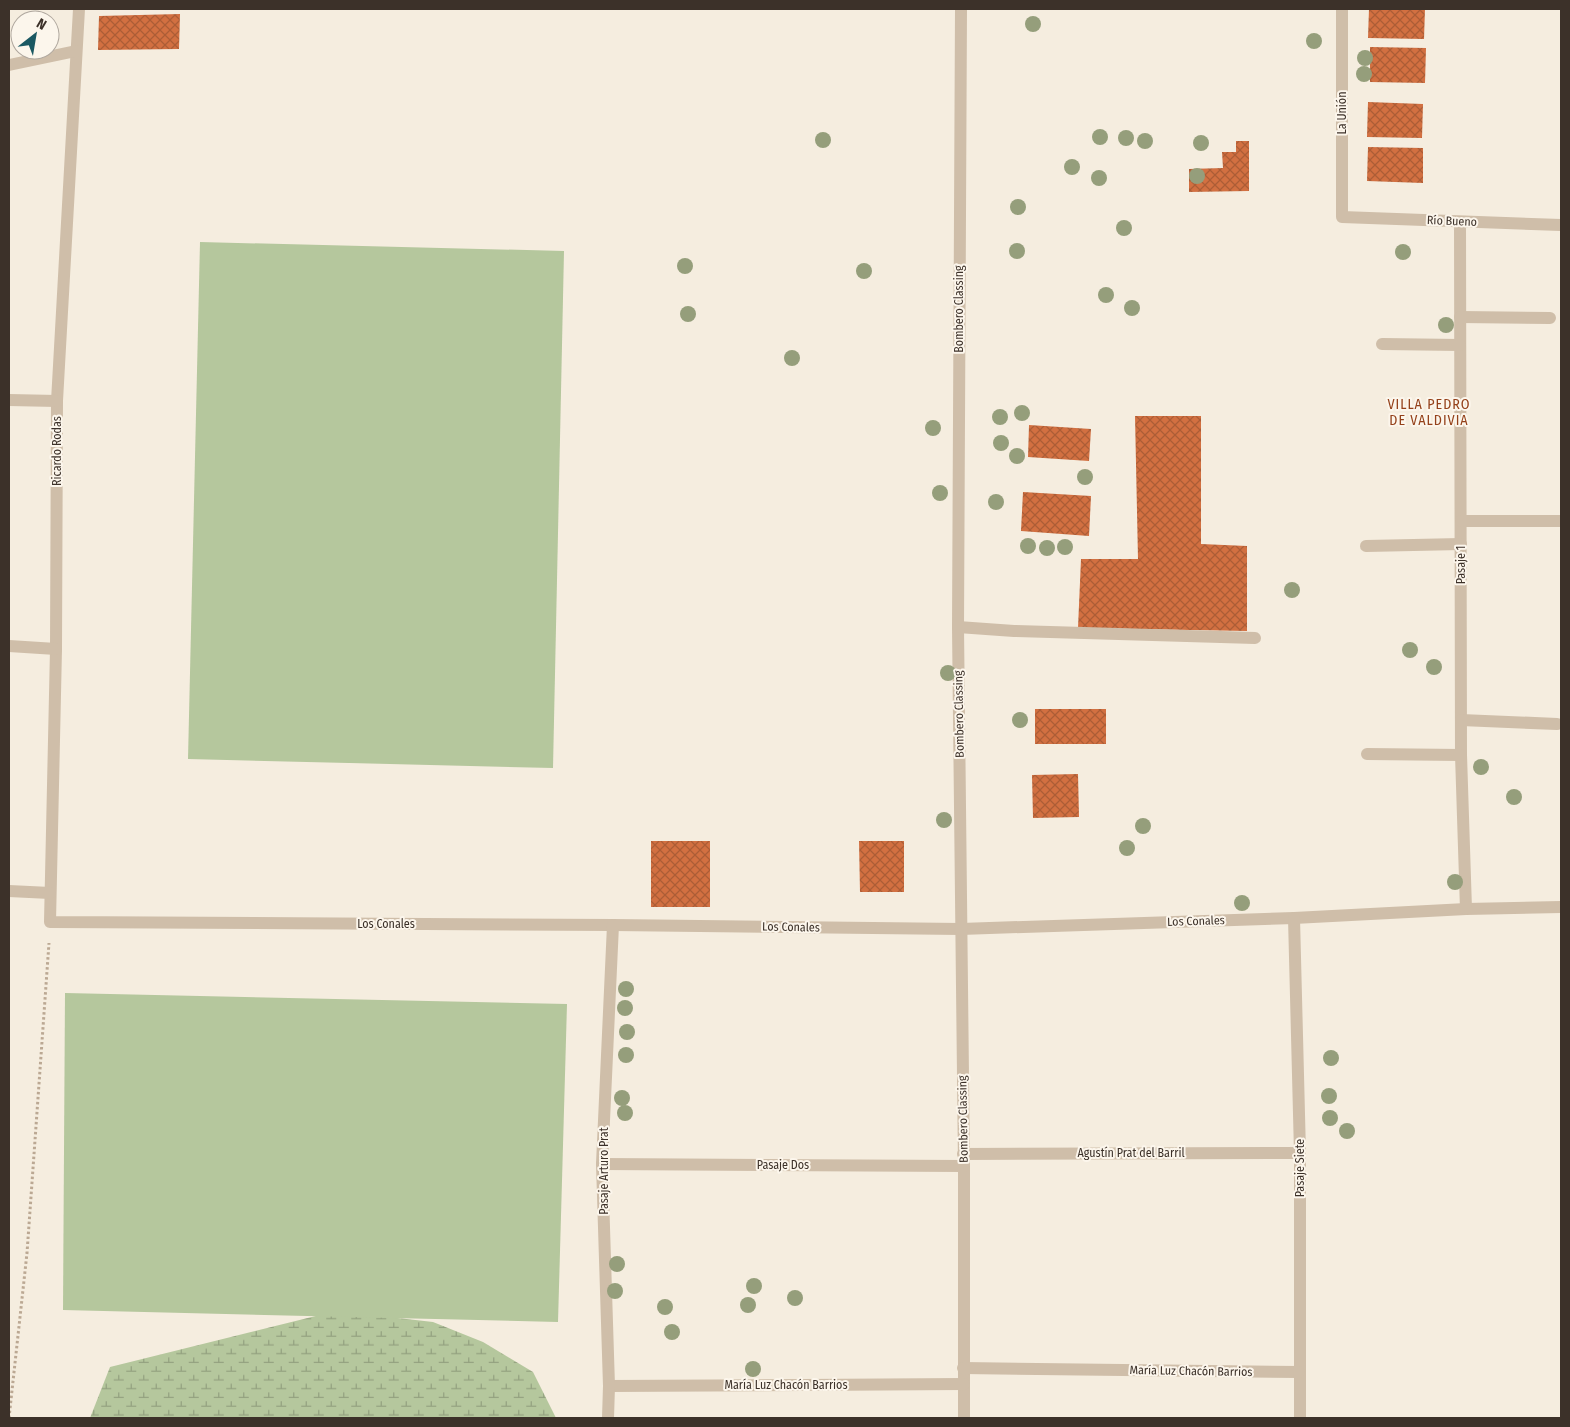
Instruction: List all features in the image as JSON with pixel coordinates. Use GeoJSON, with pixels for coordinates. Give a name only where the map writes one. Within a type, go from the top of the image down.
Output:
{"type":"FeatureCollection","features":[{"type":"Feature","properties":{"kind":"street","name":"Ricardo Rodas"},"geometry":{"type":"LineString","coordinates":[[50,893],[56,648],[57,401],[79,9]]}},
{"type":"Feature","properties":{"kind":"street","name":"Bombero Classing"},"geometry":{"type":"LineString","coordinates":[[961,9],[958,627],[964,1418]]}},
{"type":"Feature","properties":{"kind":"street","name":"La Unión"},"geometry":{"type":"LineString","coordinates":[[1342,9],[1342,217]]}},
{"type":"Feature","properties":{"kind":"street"},"geometry":{"type":"LineString","coordinates":[[9,65],[76,51]]}},
{"type":"Feature","properties":{"kind":"street","name":"Río Bueno"},"geometry":{"type":"LineString","coordinates":[[1342,217],[1561,224]]}},
{"type":"Feature","properties":{"kind":"street","name":"Pasaje 1"},"geometry":{"type":"LineString","coordinates":[[1460,222],[1461,720],[1466,909]]}},
{"type":"Feature","properties":{"kind":"street"},"geometry":{"type":"LineString","coordinates":[[1460,317],[1550,318]]}},
{"type":"Feature","properties":{"kind":"street"},"geometry":{"type":"LineString","coordinates":[[1382,344],[1460,345]]}},
{"type":"Feature","properties":{"kind":"street"},"geometry":{"type":"LineString","coordinates":[[9,400],[57,401]]}},
{"type":"Feature","properties":{"kind":"street"},"geometry":{"type":"LineString","coordinates":[[1461,520],[1561,521]]}},
{"type":"Feature","properties":{"kind":"street"},"geometry":{"type":"LineString","coordinates":[[1366,546],[1461,544]]}},
{"type":"Feature","properties":{"kind":"street"},"geometry":{"type":"LineString","coordinates":[[958,627],[1023,631],[1255,638]]}},
{"type":"Feature","properties":{"kind":"street"},"geometry":{"type":"LineString","coordinates":[[9,646],[56,648]]}},
{"type":"Feature","properties":{"kind":"street"},"geometry":{"type":"LineString","coordinates":[[1461,720],[1556,724]]}},
{"type":"Feature","properties":{"kind":"street"},"geometry":{"type":"LineString","coordinates":[[1367,754],[1462,755]]}},
{"type":"Feature","properties":{"kind":"street"},"geometry":{"type":"LineString","coordinates":[[9,891],[50,893],[50,922]]}},
{"type":"Feature","properties":{"kind":"street","name":"Los Conales"},"geometry":{"type":"LineString","coordinates":[[50,922],[613,924],[960,929],[1561,907]]}},
{"type":"Feature","properties":{"kind":"street","name":"Pasaje Siete"},"geometry":{"type":"LineString","coordinates":[[1294,918],[1300,1153],[1300,1418]]}},
{"type":"Feature","properties":{"kind":"street","name":"Pasaje Arturo Prat"},"geometry":{"type":"LineString","coordinates":[[608,1418],[609,1386],[602,1164],[613,924]]}},
{"type":"Feature","properties":{"kind":"street","name":"Agustín Prat del Barril"},"geometry":{"type":"LineString","coordinates":[[963,1160],[1300,1153]]}},
{"type":"Feature","properties":{"kind":"street","name":"Pasaje Dos"},"geometry":{"type":"LineString","coordinates":[[602,1164],[963,1160]]}},
{"type":"Feature","properties":{"kind":"street","name":"María Luz Chacón Barrios"},"geometry":{"type":"LineString","coordinates":[[963,1368],[1299,1372]]}},
{"type":"Feature","properties":{"kind":"street","name":"María Luz Chacón Barrios"},"geometry":{"type":"LineString","coordinates":[[609,1386],[964,1384]]}},
{"type":"Feature","properties":{"kind":"path"},"geometry":{"type":"LineString","coordinates":[[9,1418],[28,1253],[50,922]]}},
{"type":"Feature","properties":{"kind":"green space"},"geometry":{"type":"Polygon","coordinates":[[[200,242],[564,251],[553,768],[188,759],[200,242]]]}},
{"type":"Feature","properties":{"kind":"green space"},"geometry":{"type":"Polygon","coordinates":[[[65,993],[567,1004],[558,1322],[63,1310],[65,993]]]}},
{"type":"Feature","properties":{"kind":"green space"},"geometry":{"type":"Polygon","coordinates":[[[336,1311],[433,1322],[483,1342],[533,1372],[556,1418],[90,1418],[110,1367],[336,1311]]]}},
{"type":"Feature","properties":{"kind":"building"},"geometry":{"type":"Polygon","coordinates":[[[1369,9],[1425,9],[1424,39],[1368,38],[1369,9]]]}},
{"type":"Feature","properties":{"kind":"building"},"geometry":{"type":"Polygon","coordinates":[[[180,14],[179,49],[98,50],[99,16],[180,14]]]}},
{"type":"Feature","properties":{"kind":"building"},"geometry":{"type":"Polygon","coordinates":[[[1370,47],[1426,48],[1425,83],[1370,82],[1370,47]]]}},
{"type":"Feature","properties":{"kind":"building"},"geometry":{"type":"Polygon","coordinates":[[[1368,102],[1423,104],[1422,138],[1367,137],[1368,102]]]}},
{"type":"Feature","properties":{"kind":"building"},"geometry":{"type":"Polygon","coordinates":[[[1236,141],[1249,141],[1249,191],[1189,192],[1189,169],[1223,168],[1222,152],[1236,152],[1236,141]]]}},
{"type":"Feature","properties":{"kind":"building"},"geometry":{"type":"Polygon","coordinates":[[[1368,147],[1423,148],[1423,183],[1367,181],[1368,147]]]}},
{"type":"Feature","properties":{"kind":"building"},"geometry":{"type":"Polygon","coordinates":[[[1135,416],[1201,416],[1201,544],[1247,546],[1247,631],[1078,628],[1081,559],[1138,559],[1135,416]]]}},
{"type":"Feature","properties":{"kind":"building"},"geometry":{"type":"Polygon","coordinates":[[[1029,425],[1091,429],[1089,461],[1028,457],[1029,425]]]}},
{"type":"Feature","properties":{"kind":"building"},"geometry":{"type":"Polygon","coordinates":[[[1023,492],[1091,496],[1089,536],[1021,531],[1023,492]]]}},
{"type":"Feature","properties":{"kind":"building"},"geometry":{"type":"Polygon","coordinates":[[[1035,709],[1106,709],[1106,744],[1035,744],[1035,709]]]}},
{"type":"Feature","properties":{"kind":"building"},"geometry":{"type":"Polygon","coordinates":[[[1078,774],[1079,817],[1033,818],[1032,775],[1078,774]]]}},
{"type":"Feature","properties":{"kind":"building"},"geometry":{"type":"Polygon","coordinates":[[[651,841],[710,841],[710,907],[651,907],[651,841]]]}},
{"type":"Feature","properties":{"kind":"building"},"geometry":{"type":"Polygon","coordinates":[[[859,841],[904,841],[904,892],[860,892],[859,841]]]}},
{"type":"Feature","properties":{"kind":"district","name":"VILLA PEDRO DE VALDIVIA"},"geometry":{"type":"Point","coordinates":[1429,412]}}]}
